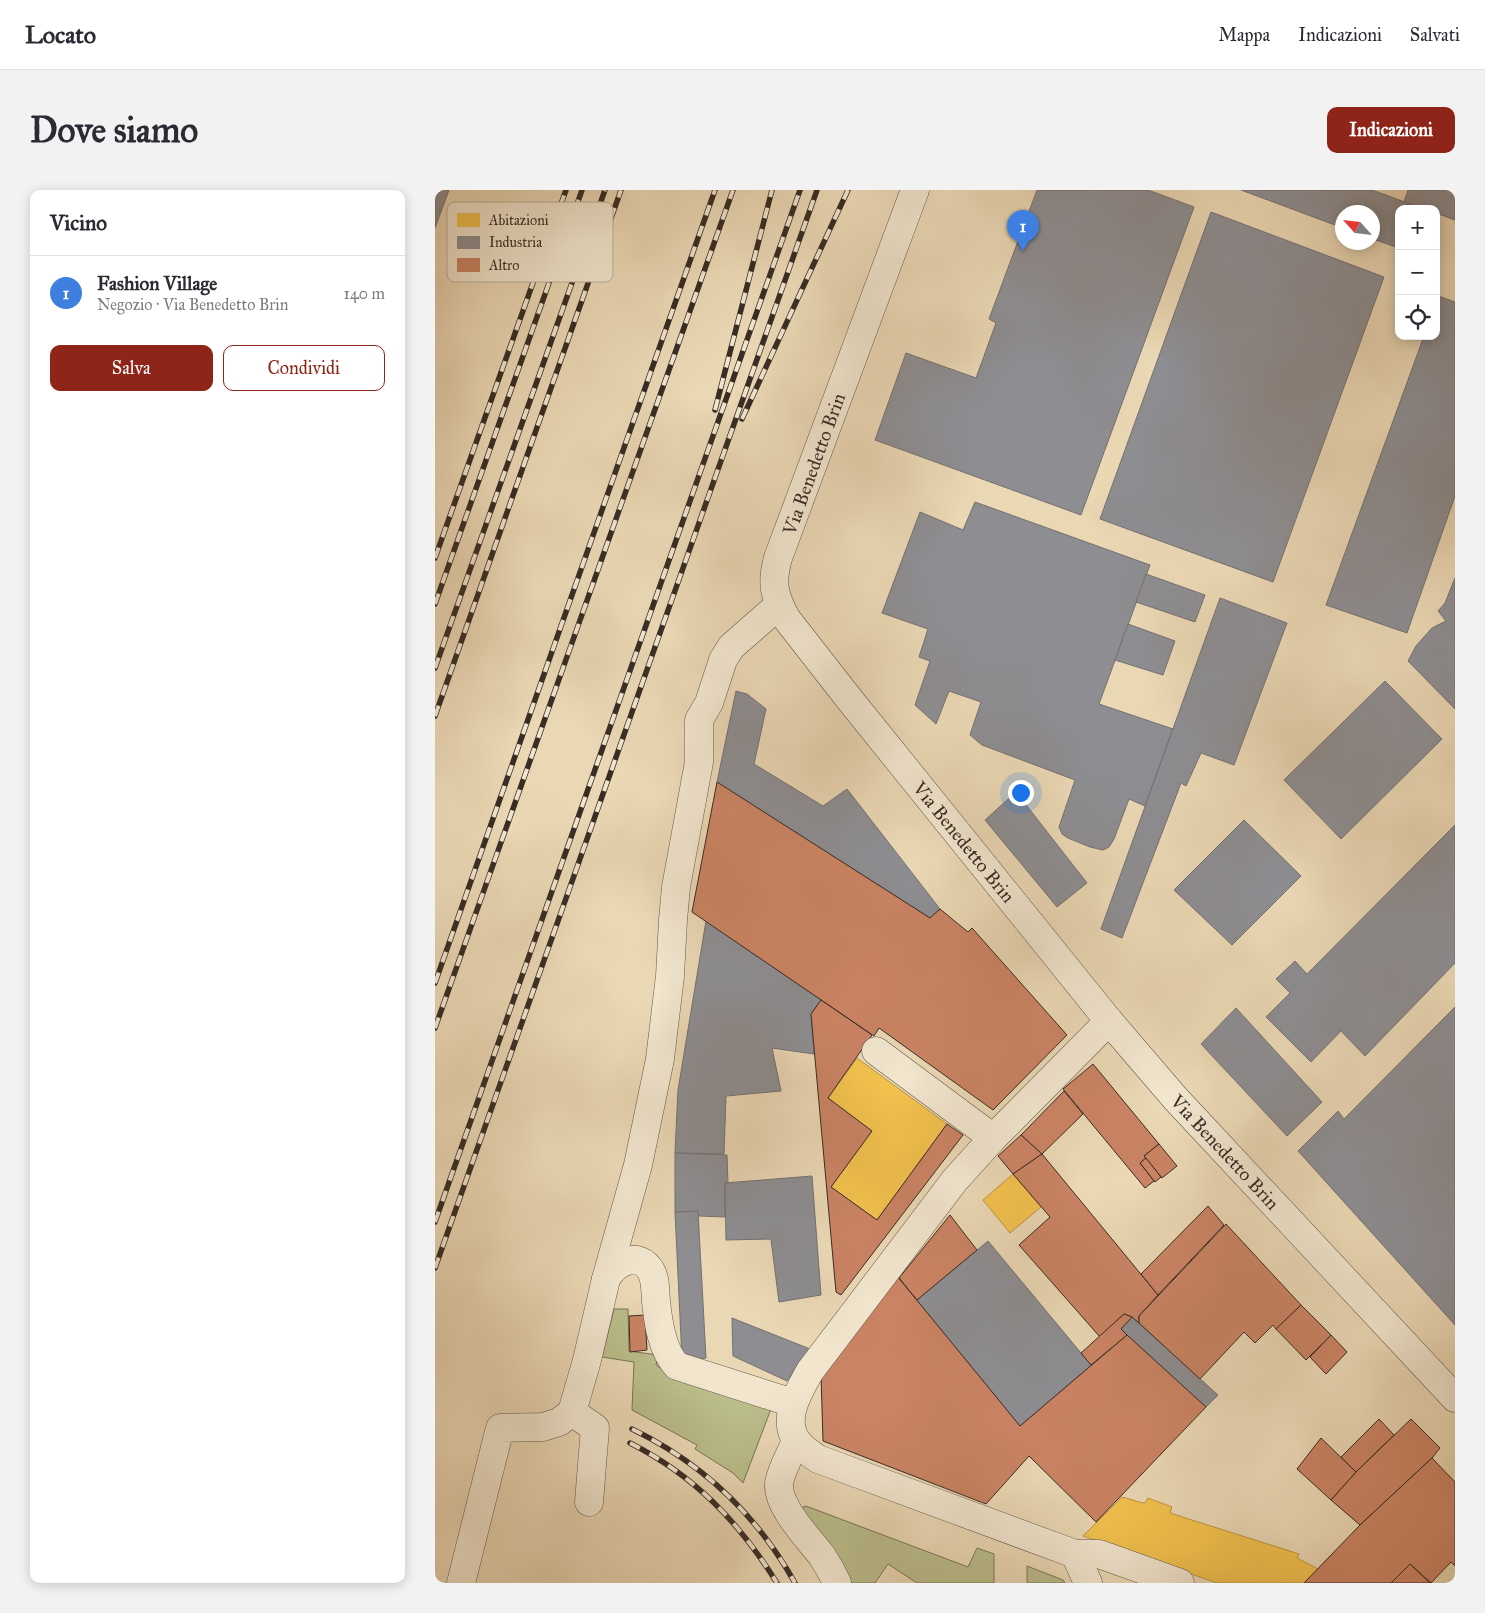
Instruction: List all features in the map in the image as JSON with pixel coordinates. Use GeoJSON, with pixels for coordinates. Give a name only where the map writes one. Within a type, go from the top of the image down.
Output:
{"type":"FeatureCollection","features":[{"type":"Feature","properties":{"kind":"street","name":"Via Benedetto Brin"},"geometry":{"type":"LineString","coordinates":[[915,190],[778,558],[774,575],[774,590],[779,604],[786,618],[839,686],[1109,1021],[1195,1119],[1455,1398]]}},
{"type":"Feature","properties":{"kind":"street"},"geometry":{"type":"LineString","coordinates":[[461,1583],[500,1428],[543,1427],[559,1422],[573,1412],[606,1279],[638,1165],[660,1059],[670,976],[677,887],[699,762],[699,720],[709,703],[723,660],[731,647],[779,604]]}},
{"type":"Feature","properties":{"kind":"street"},"geometry":{"type":"LineString","coordinates":[[1109,1021],[993,1138],[955,1180],[816,1363],[793,1403],[792,1431],[796,1441],[806,1451],[818,1458],[1075,1554],[1099,1554],[1180,1583]]}},
{"type":"Feature","properties":{"kind":"street"},"geometry":{"type":"LineString","coordinates":[[875,1051],[993,1138]]}},
{"type":"Feature","properties":{"kind":"street"},"geometry":{"type":"LineString","coordinates":[[606,1279],[609,1272],[627,1259],[645,1263],[652,1272],[655,1283],[660,1329],[669,1354],[677,1366],[793,1403]]}},
{"type":"Feature","properties":{"kind":"street"},"geometry":{"type":"LineString","coordinates":[[573,1412],[595,1428],[589,1502]]}},
{"type":"Feature","properties":{"kind":"street"},"geometry":{"type":"LineString","coordinates":[[796,1441],[779,1482],[781,1499],[823,1557],[837,1583]]}},
{"type":"Feature","properties":{"kind":"street"},"geometry":{"type":"LineString","coordinates":[[1075,1554],[1088,1583]]}},
{"type":"Feature","properties":{"kind":"green space"},"geometry":{"type":"Polygon","coordinates":[[[614,1309],[628,1309],[629,1351],[658,1355],[656,1365],[671,1375],[771,1409],[743,1483],[733,1473],[695,1449],[697,1445],[632,1410],[634,1362],[602,1357],[614,1309]]]}},
{"type":"Feature","properties":{"kind":"green space"},"geometry":{"type":"Polygon","coordinates":[[[806,1506],[968,1567],[977,1548],[994,1554],[994,1583],[917,1583],[888,1564],[875,1583],[850,1583],[802,1510],[806,1506]]]}},
{"type":"Feature","properties":{"kind":"green space"},"geometry":{"type":"Polygon","coordinates":[[[1027,1566],[1063,1580],[1065,1583],[1027,1583],[1027,1566]]]}},
{"type":"Feature","properties":{"kind":"building: Abitazioni"},"geometry":{"type":"Polygon","coordinates":[[[857,1058],[947,1124],[877,1220],[831,1187],[872,1131],[828,1098],[857,1058]]]}},
{"type":"Feature","properties":{"kind":"building: Abitazioni"},"geometry":{"type":"Polygon","coordinates":[[[1013,1174],[1041,1207],[1010,1233],[983,1200],[1013,1174]]]}},
{"type":"Feature","properties":{"kind":"building: Abitazioni"},"geometry":{"type":"Polygon","coordinates":[[[1122,1497],[1143,1503],[1148,1498],[1172,1507],[1170,1513],[1299,1554],[1297,1558],[1318,1569],[1304,1583],[1217,1583],[1083,1536],[1122,1497]]]}},
{"type":"Feature","properties":{"kind":"building: Industria"},"geometry":{"type":"Polygon","coordinates":[[[435,190],[449,190],[435,228],[435,190]]]}},
{"type":"Feature","properties":{"kind":"building: Industria"},"geometry":{"type":"Polygon","coordinates":[[[1037,190],[1148,190],[1194,207],[1081,515],[875,440],[906,353],[976,378],[996,323],[989,319],[1037,190]]]}},
{"type":"Feature","properties":{"kind":"building: Industria"},"geometry":{"type":"Polygon","coordinates":[[[1241,190],[1372,190],[1413,205],[1395,205],[1395,247],[1380,241],[1380,205],[1335,205],[1335,225],[1241,190]]]}},
{"type":"Feature","properties":{"kind":"building: Industria"},"geometry":{"type":"Polygon","coordinates":[[[1408,190],[1455,190],[1455,220],[1440,214],[1440,205],[1413,205],[1404,202],[1408,190]]]}},
{"type":"Feature","properties":{"kind":"building: Industria"},"geometry":{"type":"Polygon","coordinates":[[[1211,212],[1384,277],[1273,582],[1100,519],[1211,212]]]}},
{"type":"Feature","properties":{"kind":"building: Industria"},"geometry":{"type":"Polygon","coordinates":[[[1440,297],[1455,302],[1455,496],[1407,633],[1326,605],[1423,340],[1440,340],[1440,297]]]}},
{"type":"Feature","properties":{"kind":"building: Industria"},"geometry":{"type":"Polygon","coordinates":[[[975,502],[1150,565],[1099,704],[1173,729],[1145,806],[1129,799],[1114,839],[1109,847],[1103,850],[1068,838],[1062,834],[1059,827],[1075,780],[982,745],[970,735],[981,702],[949,691],[936,724],[915,705],[930,661],[919,657],[928,629],[882,613],[920,512],[963,530],[975,502]]]}},
{"type":"Feature","properties":{"kind":"building: Industria"},"geometry":{"type":"Polygon","coordinates":[[[1146,574],[1205,595],[1195,622],[1136,602],[1146,574]]]}},
{"type":"Feature","properties":{"kind":"building: Industria"},"geometry":{"type":"Polygon","coordinates":[[[1455,578],[1455,709],[1408,661],[1416,646],[1432,628],[1446,621],[1438,611],[1445,603],[1455,578]]]}},
{"type":"Feature","properties":{"kind":"building: Industria"},"geometry":{"type":"Polygon","coordinates":[[[1220,598],[1287,623],[1234,765],[1201,753],[1186,786],[1181,783],[1122,938],[1101,929],[1220,598]]]}},
{"type":"Feature","properties":{"kind":"building: Industria"},"geometry":{"type":"Polygon","coordinates":[[[1128,624],[1175,641],[1163,675],[1115,660],[1128,624]]]}},
{"type":"Feature","properties":{"kind":"building: Industria"},"geometry":{"type":"Polygon","coordinates":[[[1385,681],[1442,739],[1341,839],[1284,780],[1385,681]]]}},
{"type":"Feature","properties":{"kind":"building: Industria"},"geometry":{"type":"Polygon","coordinates":[[[736,691],[747,694],[766,709],[754,764],[823,806],[847,789],[940,909],[930,918],[717,782],[736,691]]]}},
{"type":"Feature","properties":{"kind":"building: Industria"},"geometry":{"type":"Polygon","coordinates":[[[1016,792],[1087,883],[1057,907],[985,820],[1016,792]]]}},
{"type":"Feature","properties":{"kind":"building: Industria"},"geometry":{"type":"Polygon","coordinates":[[[1244,820],[1301,876],[1232,945],[1174,890],[1244,820]]]}},
{"type":"Feature","properties":{"kind":"building: Industria"},"geometry":{"type":"Polygon","coordinates":[[[1455,825],[1455,963],[1365,1056],[1341,1031],[1311,1062],[1266,1017],[1290,993],[1276,979],[1295,961],[1307,974],[1455,825]]]}},
{"type":"Feature","properties":{"kind":"building: Industria"},"geometry":{"type":"Polygon","coordinates":[[[706,921],[821,1000],[811,1014],[814,1054],[772,1048],[781,1091],[726,1096],[724,1154],[675,1153],[678,1090],[706,921]]]}},
{"type":"Feature","properties":{"kind":"building: Industria"},"geometry":{"type":"Polygon","coordinates":[[[1455,1007],[1455,1325],[1298,1151],[1338,1111],[1344,1119],[1455,1007]]]}},
{"type":"Feature","properties":{"kind":"building: Industria"},"geometry":{"type":"Polygon","coordinates":[[[1236,1008],[1322,1102],[1287,1136],[1201,1044],[1236,1008]]]}},
{"type":"Feature","properties":{"kind":"building: Industria"},"geometry":{"type":"Polygon","coordinates":[[[675,1153],[727,1155],[728,1183],[725,1183],[725,1217],[699,1216],[698,1211],[675,1212],[675,1153]]]}},
{"type":"Feature","properties":{"kind":"building: Industria"},"geometry":{"type":"Polygon","coordinates":[[[812,1176],[821,1295],[779,1302],[771,1239],[726,1240],[725,1183],[812,1176]]]}},
{"type":"Feature","properties":{"kind":"building: Industria"},"geometry":{"type":"Polygon","coordinates":[[[698,1211],[706,1358],[682,1360],[675,1212],[698,1211]]]}},
{"type":"Feature","properties":{"kind":"building: Industria"},"geometry":{"type":"Polygon","coordinates":[[[988,1241],[1091,1365],[1020,1426],[917,1300],[988,1241]]]}},
{"type":"Feature","properties":{"kind":"building: Industria"},"geometry":{"type":"Polygon","coordinates":[[[1132,1317],[1218,1395],[1206,1407],[1121,1329],[1132,1317]]]}},
{"type":"Feature","properties":{"kind":"building: Industria"},"geometry":{"type":"Polygon","coordinates":[[[732,1318],[810,1349],[787,1381],[733,1356],[732,1318]]]}},
{"type":"Feature","properties":{"kind":"building: Altro"},"geometry":{"type":"Polygon","coordinates":[[[717,782],[930,918],[940,909],[968,932],[972,928],[1067,1035],[993,1110],[879,1028],[874,1036],[692,912],[717,782]]]}},
{"type":"Feature","properties":{"kind":"building: Altro"},"geometry":{"type":"Polygon","coordinates":[[[821,1000],[872,1035],[828,1098],[872,1131],[831,1187],[877,1220],[947,1124],[963,1135],[841,1295],[836,1292],[811,1014],[821,1000]]]}},
{"type":"Feature","properties":{"kind":"building: Altro"},"geometry":{"type":"Polygon","coordinates":[[[1093,1064],[1159,1144],[1144,1156],[1146,1158],[1140,1163],[1154,1181],[1145,1188],[1063,1089],[1093,1064]]]}},
{"type":"Feature","properties":{"kind":"building: Altro"},"geometry":{"type":"Polygon","coordinates":[[[1064,1091],[1083,1114],[1042,1154],[1021,1135],[1064,1091]]]}},
{"type":"Feature","properties":{"kind":"building: Altro"},"geometry":{"type":"Polygon","coordinates":[[[1021,1135],[1042,1154],[1013,1174],[998,1156],[1021,1135]]]}},
{"type":"Feature","properties":{"kind":"building: Altro"},"geometry":{"type":"Polygon","coordinates":[[[1159,1144],[1177,1166],[1162,1178],[1144,1156],[1159,1144]]]}},
{"type":"Feature","properties":{"kind":"building: Altro"},"geometry":{"type":"Polygon","coordinates":[[[1042,1154],[1158,1295],[1139,1316],[1139,1323],[1132,1317],[1124,1314],[1100,1337],[1019,1245],[1050,1217],[1013,1174],[1042,1154]]]}},
{"type":"Feature","properties":{"kind":"building: Altro"},"geometry":{"type":"Polygon","coordinates":[[[1146,1158],[1161,1177],[1155,1182],[1140,1163],[1146,1158]]]}},
{"type":"Feature","properties":{"kind":"building: Altro"},"geometry":{"type":"Polygon","coordinates":[[[1208,1206],[1224,1225],[1158,1295],[1141,1274],[1208,1206]]]}},
{"type":"Feature","properties":{"kind":"building: Altro"},"geometry":{"type":"Polygon","coordinates":[[[950,1215],[977,1250],[917,1300],[899,1278],[950,1215]]]}},
{"type":"Feature","properties":{"kind":"building: Altro"},"geometry":{"type":"Polygon","coordinates":[[[1226,1224],[1301,1305],[1276,1329],[1273,1325],[1255,1343],[1244,1332],[1200,1379],[1139,1323],[1139,1316],[1226,1224]]]}},
{"type":"Feature","properties":{"kind":"building: Altro"},"geometry":{"type":"Polygon","coordinates":[[[897,1276],[1020,1426],[1127,1335],[1206,1407],[1096,1522],[1029,1456],[986,1504],[823,1441],[821,1375],[897,1276]]]}},
{"type":"Feature","properties":{"kind":"building: Altro"},"geometry":{"type":"Polygon","coordinates":[[[1301,1305],[1331,1335],[1306,1360],[1276,1329],[1301,1305]]]}},
{"type":"Feature","properties":{"kind":"building: Altro"},"geometry":{"type":"Polygon","coordinates":[[[1124,1314],[1132,1317],[1121,1329],[1127,1335],[1091,1365],[1081,1353],[1124,1314]]]}},
{"type":"Feature","properties":{"kind":"building: Altro"},"geometry":{"type":"Polygon","coordinates":[[[645,1315],[647,1350],[630,1352],[629,1316],[645,1315]]]}},
{"type":"Feature","properties":{"kind":"building: Altro"},"geometry":{"type":"Polygon","coordinates":[[[1331,1335],[1347,1352],[1326,1374],[1310,1357],[1331,1335]]]}},
{"type":"Feature","properties":{"kind":"building: Altro"},"geometry":{"type":"Polygon","coordinates":[[[1379,1419],[1394,1435],[1356,1472],[1341,1457],[1379,1419]]]}},
{"type":"Feature","properties":{"kind":"building: Altro"},"geometry":{"type":"Polygon","coordinates":[[[1411,1419],[1440,1448],[1432,1458],[1360,1525],[1331,1500],[1356,1472],[1411,1419]]]}},
{"type":"Feature","properties":{"kind":"building: Altro"},"geometry":{"type":"Polygon","coordinates":[[[1321,1438],[1356,1472],[1331,1500],[1297,1469],[1321,1438]]]}},
{"type":"Feature","properties":{"kind":"building: Altro"},"geometry":{"type":"Polygon","coordinates":[[[1432,1458],[1455,1482],[1455,1566],[1451,1562],[1431,1583],[1410,1564],[1391,1583],[1304,1583],[1360,1525],[1432,1458]]]}},
{"type":"Feature","properties":{"kind":"building: Altro"},"geometry":{"type":"Polygon","coordinates":[[[1410,1564],[1430,1583],[1391,1583],[1410,1564]]]}},
{"type":"Feature","properties":{"kind":"railway"},"geometry":{"type":"LineString","coordinates":[[562,202],[566,190]]}},
{"type":"Feature","properties":{"kind":"railway"},"geometry":{"type":"LineString","coordinates":[[578,202],[582,190]]}},
{"type":"Feature","properties":{"kind":"railway"},"geometry":{"type":"LineString","coordinates":[[601,202],[605,190]]}},
{"type":"Feature","properties":{"kind":"railway"},"geometry":{"type":"LineString","coordinates":[[613,213],[621,190]]}},
{"type":"Feature","properties":{"kind":"railway"},"geometry":{"type":"LineString","coordinates":[[435,983],[715,190]]}},
{"type":"Feature","properties":{"kind":"railway"},"geometry":{"type":"LineString","coordinates":[[435,1028],[733,190]]}},
{"type":"Feature","properties":{"kind":"railway"},"geometry":{"type":"LineString","coordinates":[[715,410],[772,190]]}},
{"type":"Feature","properties":{"kind":"railway"},"geometry":{"type":"LineString","coordinates":[[435,1222],[800,190]]}},
{"type":"Feature","properties":{"kind":"railway"},"geometry":{"type":"LineString","coordinates":[[435,1268],[817,190]]}},
{"type":"Feature","properties":{"kind":"railway"},"geometry":{"type":"LineString","coordinates":[[742,419],[848,190]]}},
{"type":"Feature","properties":{"kind":"railway"},"geometry":{"type":"LineString","coordinates":[[435,558],[533,282]]}},
{"type":"Feature","properties":{"kind":"railway"},"geometry":{"type":"LineString","coordinates":[[435,604],[549,282]]}},
{"type":"Feature","properties":{"kind":"railway"},"geometry":{"type":"LineString","coordinates":[[435,668],[572,282]]}},
{"type":"Feature","properties":{"kind":"railway"},"geometry":{"type":"LineString","coordinates":[[435,716],[588,282]]}},
{"type":"Feature","properties":{"kind":"railway"},"geometry":{"type":"LineString","coordinates":[[632,1429],[682,1458],[725,1493],[763,1535],[795,1583]]}},
{"type":"Feature","properties":{"kind":"railway"},"geometry":{"type":"LineString","coordinates":[[630,1443],[675,1470],[714,1502],[747,1540],[777,1583]]}},
{"type":"Feature","properties":{"kind":"place","name":"Fashion Village"},"geometry":{"type":"Point","coordinates":[1023,251]}}]}
